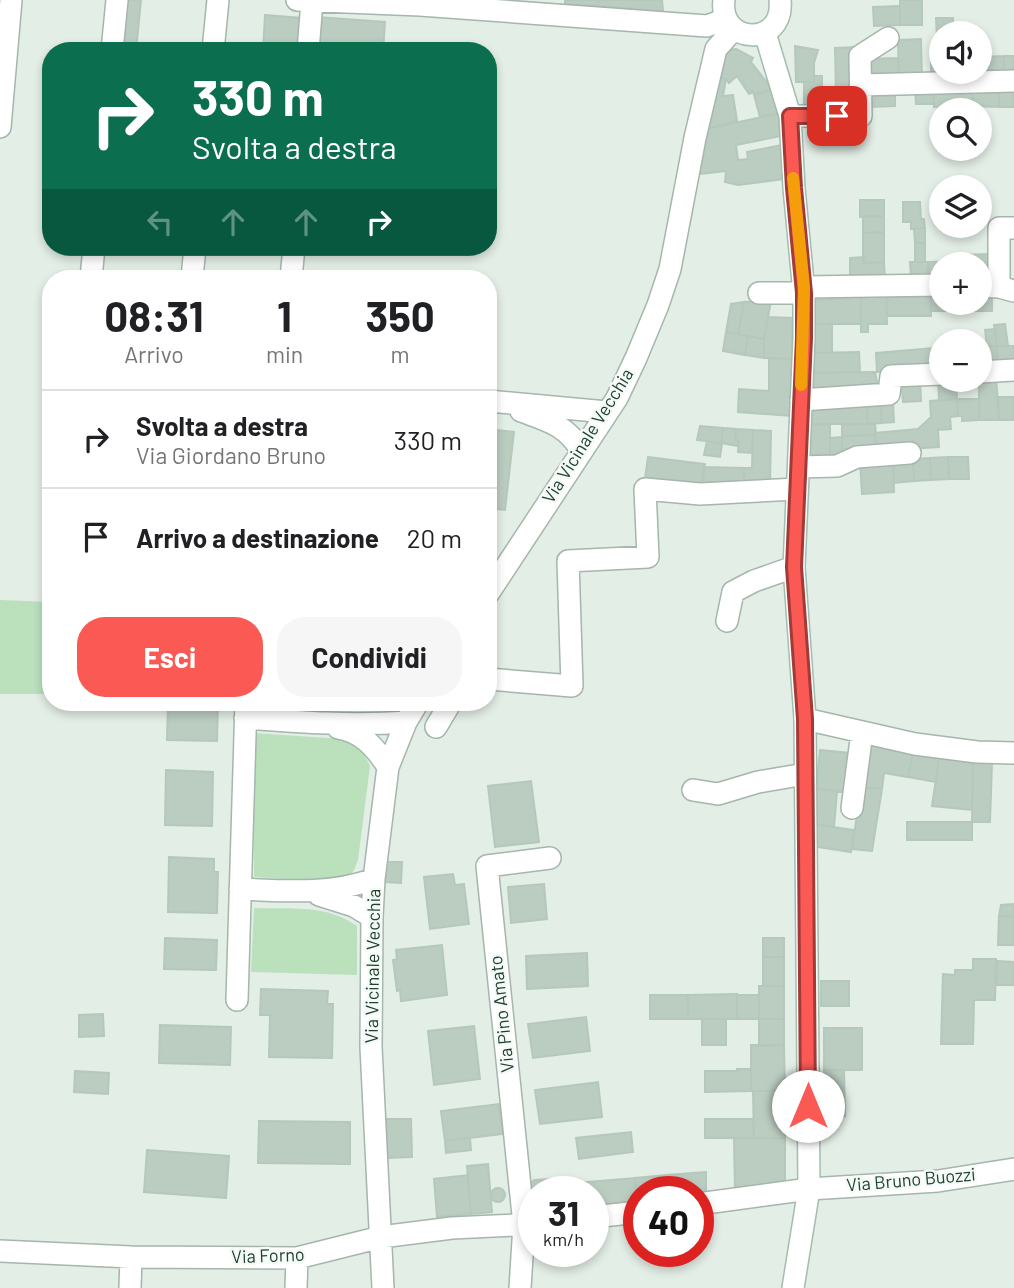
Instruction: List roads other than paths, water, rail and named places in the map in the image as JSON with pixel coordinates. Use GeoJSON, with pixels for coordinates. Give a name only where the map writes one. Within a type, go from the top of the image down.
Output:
{"type":"FeatureCollection","features":[{"type":"Feature","properties":{"kind":"street"},"geometry":{"type":"LineString","coordinates":[[0,127],[11,0]]}},
{"type":"Feature","properties":{"kind":"street"},"geometry":{"type":"LineString","coordinates":[[113,42],[117,0]]}},
{"type":"Feature","properties":{"kind":"street"},"geometry":{"type":"LineString","coordinates":[[214,42],[218,0]]}},
{"type":"Feature","properties":{"kind":"street"},"geometry":{"type":"LineString","coordinates":[[307,42],[305,1],[420,3],[707,26],[728,16],[744,34],[755,36],[765,33],[775,25],[780,14],[780,0]]}},
{"type":"Feature","properties":{"kind":"street","name":"Via Vicinale Vecchia"},"geometry":{"type":"LineString","coordinates":[[497,580],[617,398],[658,305],[670,269],[695,138],[716,49],[728,16]]}},
{"type":"Feature","properties":{"kind":"street"},"geometry":{"type":"LineString","coordinates":[[765,33],[790,116],[804,290],[794,567],[805,719],[808,1189],[793,1288]]}},
{"type":"Feature","properties":{"kind":"street"},"geometry":{"type":"LineString","coordinates":[[790,116],[861,116],[860,56],[888,38]]}},
{"type":"Feature","properties":{"kind":"street"},"geometry":{"type":"LineString","coordinates":[[861,85],[1014,81]]}},
{"type":"Feature","properties":{"kind":"street"},"geometry":{"type":"LineString","coordinates":[[998,288],[999,228],[1014,228]]}},
{"type":"Feature","properties":{"kind":"street"},"geometry":{"type":"LineString","coordinates":[[759,293],[929,285]]}},
{"type":"Feature","properties":{"kind":"street"},"geometry":{"type":"LineString","coordinates":[[992,371],[1014,370]]}},
{"type":"Feature","properties":{"kind":"street"},"geometry":{"type":"LineString","coordinates":[[801,400],[889,394],[891,376],[929,375]]}},
{"type":"Feature","properties":{"kind":"street"},"geometry":{"type":"LineString","coordinates":[[497,404],[607,412]]}},
{"type":"Feature","properties":{"kind":"street"},"geometry":{"type":"LineString","coordinates":[[497,405],[519,410],[564,428],[581,450]]}},
{"type":"Feature","properties":{"kind":"street"},"geometry":{"type":"LineString","coordinates":[[497,680],[572,686],[568,561],[648,557],[645,489],[700,494],[798,478],[857,457],[910,453]]}},
{"type":"Feature","properties":{"kind":"street"},"geometry":{"type":"LineString","coordinates":[[727,621],[733,592],[754,581],[794,567]]}},
{"type":"Feature","properties":{"kind":"street"},"geometry":{"type":"LineString","coordinates":[[237,1000],[245,711]]}},
{"type":"Feature","properties":{"kind":"street"},"geometry":{"type":"LineString","coordinates":[[250,711],[351,730],[376,748],[388,766]]}},
{"type":"Feature","properties":{"kind":"street","name":"Via Vicinale Vecchia"},"geometry":{"type":"LineString","coordinates":[[383,1288],[372,1047],[372,917],[388,766],[413,711]]}},
{"type":"Feature","properties":{"kind":"street"},"geometry":{"type":"LineString","coordinates":[[436,727],[446,711]]}},
{"type":"Feature","properties":{"kind":"street"},"geometry":{"type":"LineString","coordinates":[[805,719],[927,746],[1014,753]]}},
{"type":"Feature","properties":{"kind":"street"},"geometry":{"type":"LineString","coordinates":[[308,723],[406,722]]}},
{"type":"Feature","properties":{"kind":"street"},"geometry":{"type":"LineString","coordinates":[[852,808],[862,732]]}},
{"type":"Feature","properties":{"kind":"street"},"geometry":{"type":"LineString","coordinates":[[693,790],[713,800],[758,782],[805,774]]}},
{"type":"Feature","properties":{"kind":"street","name":"Via Pino Amato"},"geometry":{"type":"LineString","coordinates":[[523,1176],[487,866],[550,858]]}},
{"type":"Feature","properties":{"kind":"street"},"geometry":{"type":"LineString","coordinates":[[240,889],[306,892],[338,889],[374,879]]}},
{"type":"Feature","properties":{"kind":"street"},"geometry":{"type":"LineString","coordinates":[[306,892],[354,906],[372,917]]}},
{"type":"Feature","properties":{"kind":"street","name":"Via Bruno Buozzi"},"geometry":{"type":"LineString","coordinates":[[808,1189],[938,1181],[1014,1169]]}},
{"type":"Feature","properties":{"kind":"street"},"geometry":{"type":"LineString","coordinates":[[714,1202],[808,1189]]}},
{"type":"Feature","properties":{"kind":"street","name":"Via Forno"},"geometry":{"type":"LineString","coordinates":[[0,1251],[131,1257],[297,1258],[381,1237],[452,1227],[518,1225]]}},
{"type":"Feature","properties":{"kind":"street"},"geometry":{"type":"LineString","coordinates":[[130,1288],[131,1257]]}},
{"type":"Feature","properties":{"kind":"street"},"geometry":{"type":"LineString","coordinates":[[296,1288],[297,1258]]}},
{"type":"Feature","properties":{"kind":"street"},"geometry":{"type":"LineString","coordinates":[[520,1288],[523,1267]]}}]}
